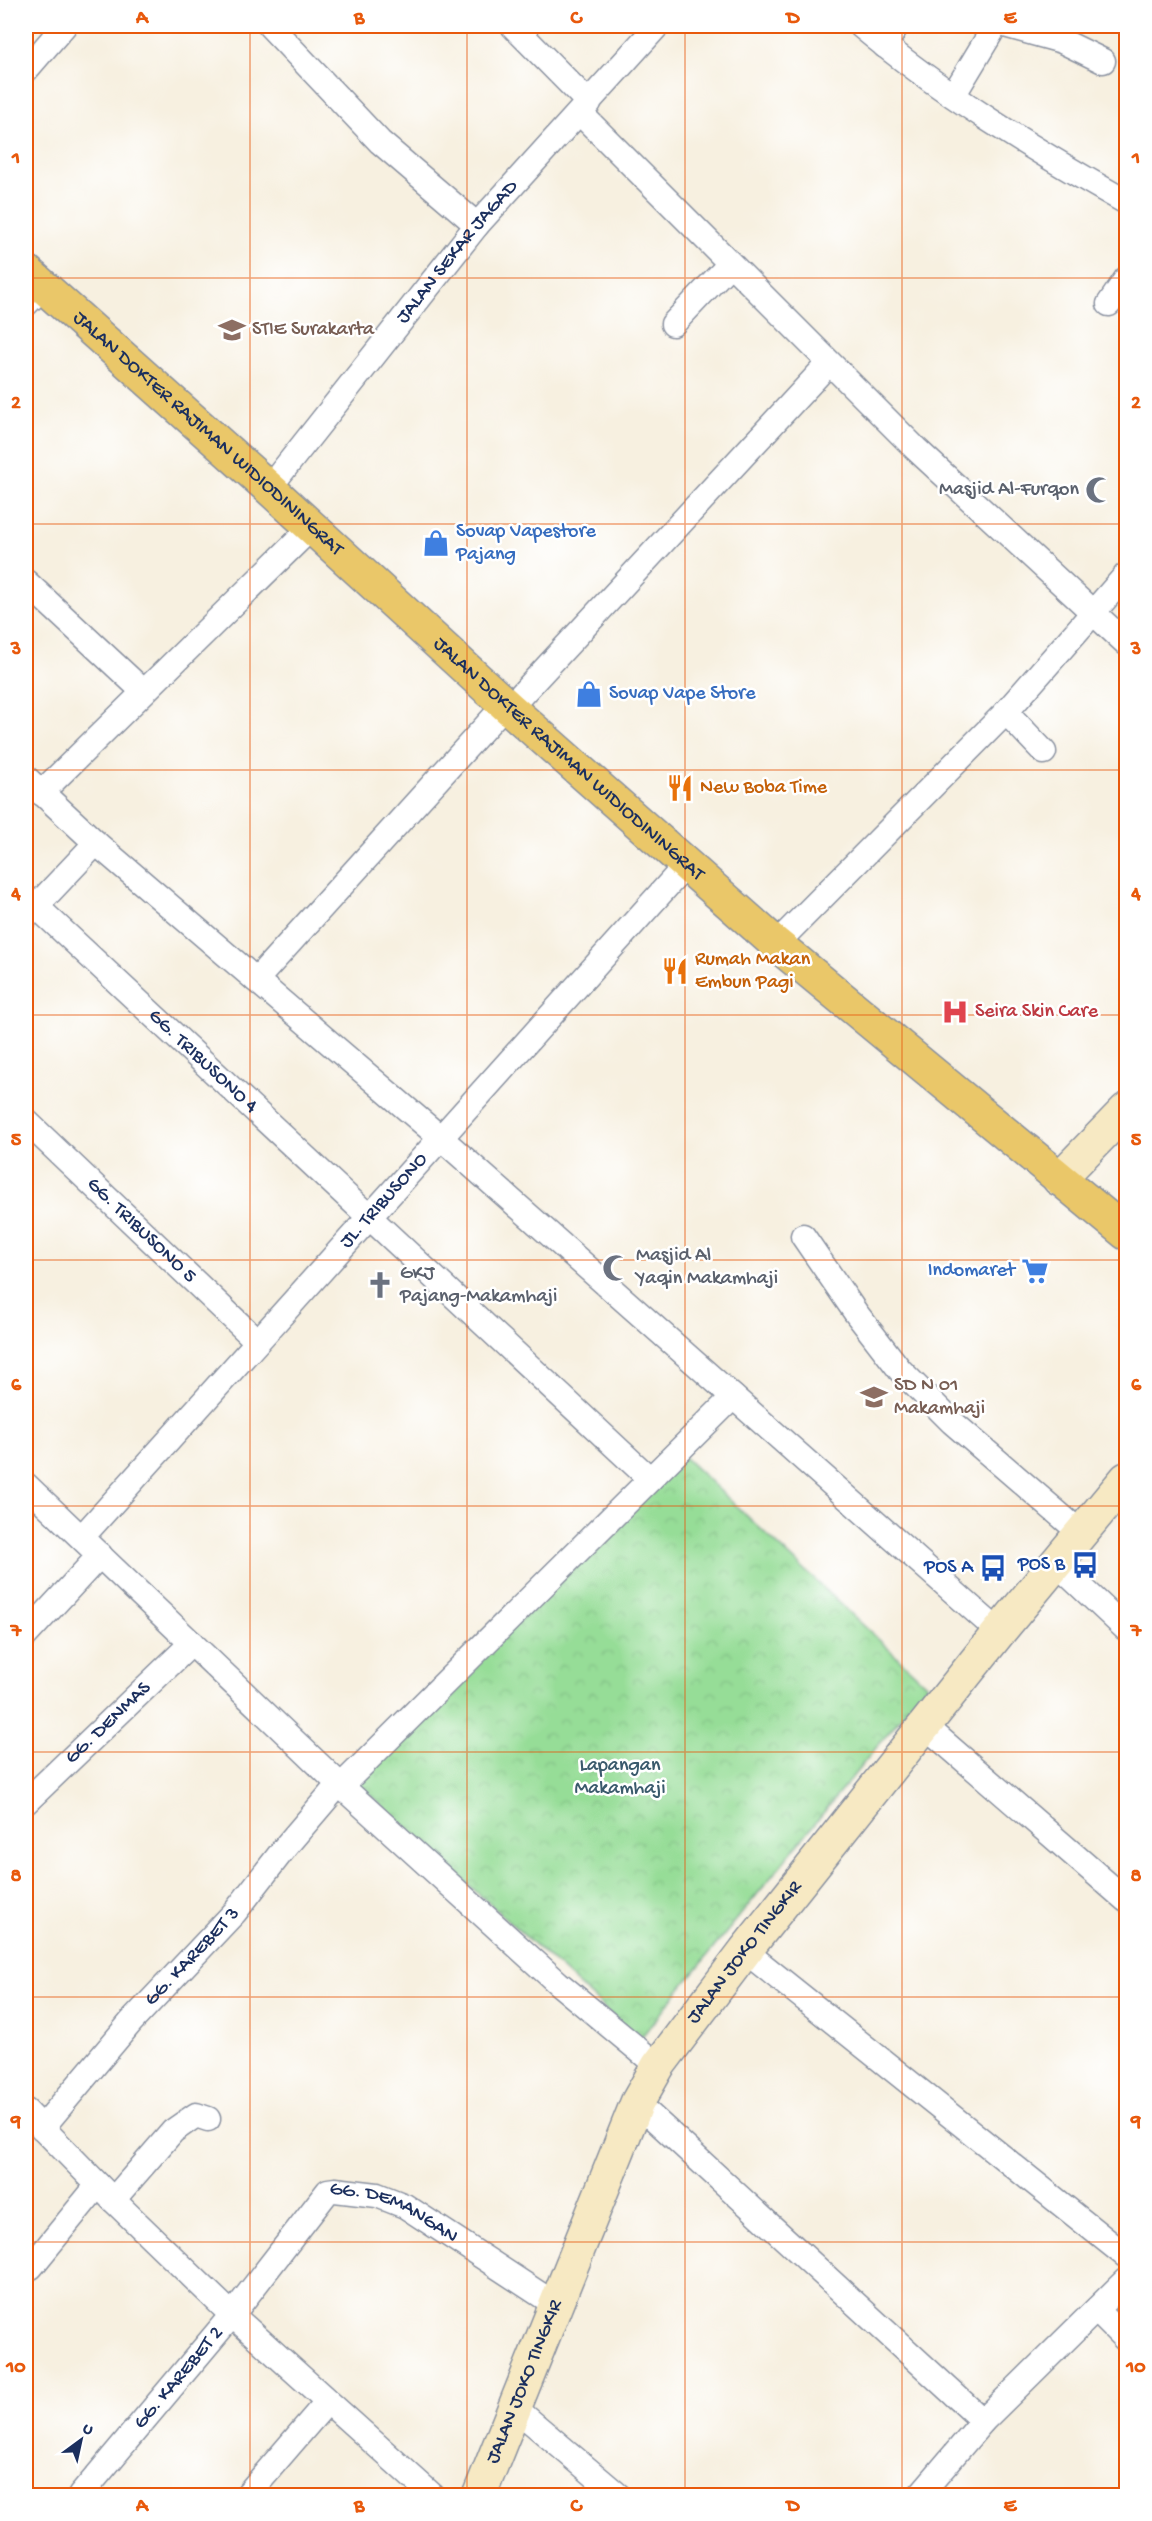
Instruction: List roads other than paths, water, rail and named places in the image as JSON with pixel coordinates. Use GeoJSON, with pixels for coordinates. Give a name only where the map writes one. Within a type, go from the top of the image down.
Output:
{"type":"FeatureCollection","features":[{"type":"Feature","properties":{"kind":"main road","name":"JALAN DOKTER RAJIMAN WIDIODININGRAT"},"geometry":{"type":"LineString","coordinates":[[31,287],[269,488],[507,706],[776,944],[1126,1233]]}},
{"type":"Feature","properties":{"kind":"main road"},"geometry":{"type":"LineString","coordinates":[[1059,1179],[1126,1110]]}},
{"type":"Feature","properties":{"kind":"main road","name":"JALAN JOKO TINGKIR"},"geometry":{"type":"LineString","coordinates":[[479,2496],[637,2103],[658,2066],[745,1951],[924,1725],[1126,1479]]}},
{"type":"Feature","properties":{"kind":"street"},"geometry":{"type":"LineString","coordinates":[[26,70],[64,26]]}},
{"type":"Feature","properties":{"kind":"street"},"geometry":{"type":"LineString","coordinates":[[270,26],[380,142],[477,225]]}},
{"type":"Feature","properties":{"kind":"street"},"geometry":{"type":"LineString","coordinates":[[513,26],[584,108],[730,264],[916,449],[1126,643]]}},
{"type":"Feature","properties":{"kind":"street","name":"JALAN SEKAR JAGAD"},"geometry":{"type":"LineString","coordinates":[[269,488],[477,225],[657,26]]}},
{"type":"Feature","properties":{"kind":"street"},"geometry":{"type":"LineString","coordinates":[[861,26],[891,36],[954,94],[1015,137],[1126,202]]}},
{"type":"Feature","properties":{"kind":"street"},"geometry":{"type":"LineString","coordinates":[[954,94],[995,26]]}},
{"type":"Feature","properties":{"kind":"street"},"geometry":{"type":"LineString","coordinates":[[1008,26],[1062,41],[1103,61]]}},
{"type":"Feature","properties":{"kind":"street"},"geometry":{"type":"LineString","coordinates":[[673,324],[730,264]]}},
{"type":"Feature","properties":{"kind":"street"},"geometry":{"type":"LineString","coordinates":[[1109,304],[1126,279]]}},
{"type":"Feature","properties":{"kind":"street"},"geometry":{"type":"LineString","coordinates":[[256,980],[507,706],[829,363]]}},
{"type":"Feature","properties":{"kind":"street"},"geometry":{"type":"LineString","coordinates":[[312,527],[143,692],[33,785],[96,843],[442,1139],[999,1632]]}},
{"type":"Feature","properties":{"kind":"street"},"geometry":{"type":"LineString","coordinates":[[776,944],[1006,712],[1092,611],[1126,575]]}},
{"type":"Feature","properties":{"kind":"street"},"geometry":{"type":"LineString","coordinates":[[26,582],[143,692]]}},
{"type":"Feature","properties":{"kind":"street"},"geometry":{"type":"LineString","coordinates":[[1006,712],[1044,752]]}},
{"type":"Feature","properties":{"kind":"street"},"geometry":{"type":"LineString","coordinates":[[31,911],[96,843]]}},
{"type":"Feature","properties":{"kind":"street","name":"JL. TRIBUSONO"},"geometry":{"type":"LineString","coordinates":[[82,1538],[686,865]]}},
{"type":"Feature","properties":{"kind":"street","name":"GG. TRIBUSONO 4"},"geometry":{"type":"LineString","coordinates":[[31,911],[370,1216],[650,1479]]}},
{"type":"Feature","properties":{"kind":"street","name":"GG. TRIBUSONO 5"},"geometry":{"type":"LineString","coordinates":[[26,1121],[257,1341]]}},
{"type":"Feature","properties":{"kind":"street"},"geometry":{"type":"LineString","coordinates":[[803,1236],[856,1313],[900,1370],[952,1422],[1082,1534]]}},
{"type":"Feature","properties":{"kind":"street","name":"GG. KAREBET 3"},"geometry":{"type":"LineString","coordinates":[[42,2128],[131,2022],[235,1912],[300,1828],[340,1785],[733,1397]]}},
{"type":"Feature","properties":{"kind":"street"},"geometry":{"type":"LineString","coordinates":[[26,1485],[340,1785],[558,1983],[658,2066]]}},
{"type":"Feature","properties":{"kind":"street"},"geometry":{"type":"LineString","coordinates":[[26,1635],[100,1555]]}},
{"type":"Feature","properties":{"kind":"street"},"geometry":{"type":"LineString","coordinates":[[1057,1564],[1126,1629]]}},
{"type":"Feature","properties":{"kind":"street","name":"GG. DENMAS"},"geometry":{"type":"LineString","coordinates":[[26,1802],[192,1643]]}},
{"type":"Feature","properties":{"kind":"street"},"geometry":{"type":"LineString","coordinates":[[924,1725],[1126,1900]]}},
{"type":"Feature","properties":{"kind":"street"},"geometry":{"type":"LineString","coordinates":[[745,1951],[1126,2256]]}},
{"type":"Feature","properties":{"kind":"street"},"geometry":{"type":"LineString","coordinates":[[637,2103],[983,2421]]}},
{"type":"Feature","properties":{"kind":"street"},"geometry":{"type":"LineString","coordinates":[[26,2111],[105,2192],[232,2315],[433,2496]]}},
{"type":"Feature","properties":{"kind":"street"},"geometry":{"type":"LineString","coordinates":[[32,2267],[105,2192],[173,2131],[196,2115],[208,2119]]}},
{"type":"Feature","properties":{"kind":"street","name":"GG. DEMANGAN"},"geometry":{"type":"LineString","coordinates":[[232,2315],[323,2197],[328,2191],[335,2190],[377,2196],[405,2206],[556,2305]]}},
{"type":"Feature","properties":{"kind":"street"},"geometry":{"type":"LineString","coordinates":[[919,2496],[983,2421],[1126,2280]]}},
{"type":"Feature","properties":{"kind":"street"},"geometry":{"type":"LineString","coordinates":[[1096,2310],[1126,2340]]}},
{"type":"Feature","properties":{"kind":"street","name":"GG. KAREBET 2"},"geometry":{"type":"LineString","coordinates":[[80,2496],[232,2315]]}},
{"type":"Feature","properties":{"kind":"street"},"geometry":{"type":"LineString","coordinates":[[246,2496],[327,2402]]}},
{"type":"Feature","properties":{"kind":"street"},"geometry":{"type":"LineString","coordinates":[[515,2408],[619,2496]]}},
{"type":"Feature","properties":{"kind":"place","name":"STIE Surakarta"},"geometry":{"type":"Point","coordinates":[232,330]}},
{"type":"Feature","properties":{"kind":"place","name":"Masjid Al-Furqon"},"geometry":{"type":"Point","coordinates":[1099,490]}},
{"type":"Feature","properties":{"kind":"place","name":"Sovap Vapestore Pajang"},"geometry":{"type":"Point","coordinates":[436,543]}},
{"type":"Feature","properties":{"kind":"place","name":"Sovap Vape Store"},"geometry":{"type":"Point","coordinates":[589,694]}},
{"type":"Feature","properties":{"kind":"place","name":"New Boba Time"},"geometry":{"type":"Point","coordinates":[680,788]}},
{"type":"Feature","properties":{"kind":"place","name":"Rumah Makan Embun Pagi"},"geometry":{"type":"Point","coordinates":[675,971]}},
{"type":"Feature","properties":{"kind":"place","name":"Seira Skin Care"},"geometry":{"type":"Point","coordinates":[955,1012]}},
{"type":"Feature","properties":{"kind":"place","name":"Masjid Al Yaqin Makamhaji"},"geometry":{"type":"Point","coordinates":[616,1268]}},
{"type":"Feature","properties":{"kind":"place","name":"Indomaret"},"geometry":{"type":"Point","coordinates":[1035,1271]}},
{"type":"Feature","properties":{"kind":"place","name":"GKJ Pajang-Makamhaji"},"geometry":{"type":"Point","coordinates":[380,1285]}},
{"type":"Feature","properties":{"kind":"place","name":"SD N 01 Makamhaji"},"geometry":{"type":"Point","coordinates":[874,1397]}},
{"type":"Feature","properties":{"kind":"place","name":"POS B"},"geometry":{"type":"Point","coordinates":[1085,1565]}},
{"type":"Feature","properties":{"kind":"place","name":"POS A"},"geometry":{"type":"Point","coordinates":[993,1568]}},
{"type":"Feature","properties":{"kind":"park label","name":"Lapangan Makamhaji"},"geometry":{"type":"Point","coordinates":[620,1778]}}]}
